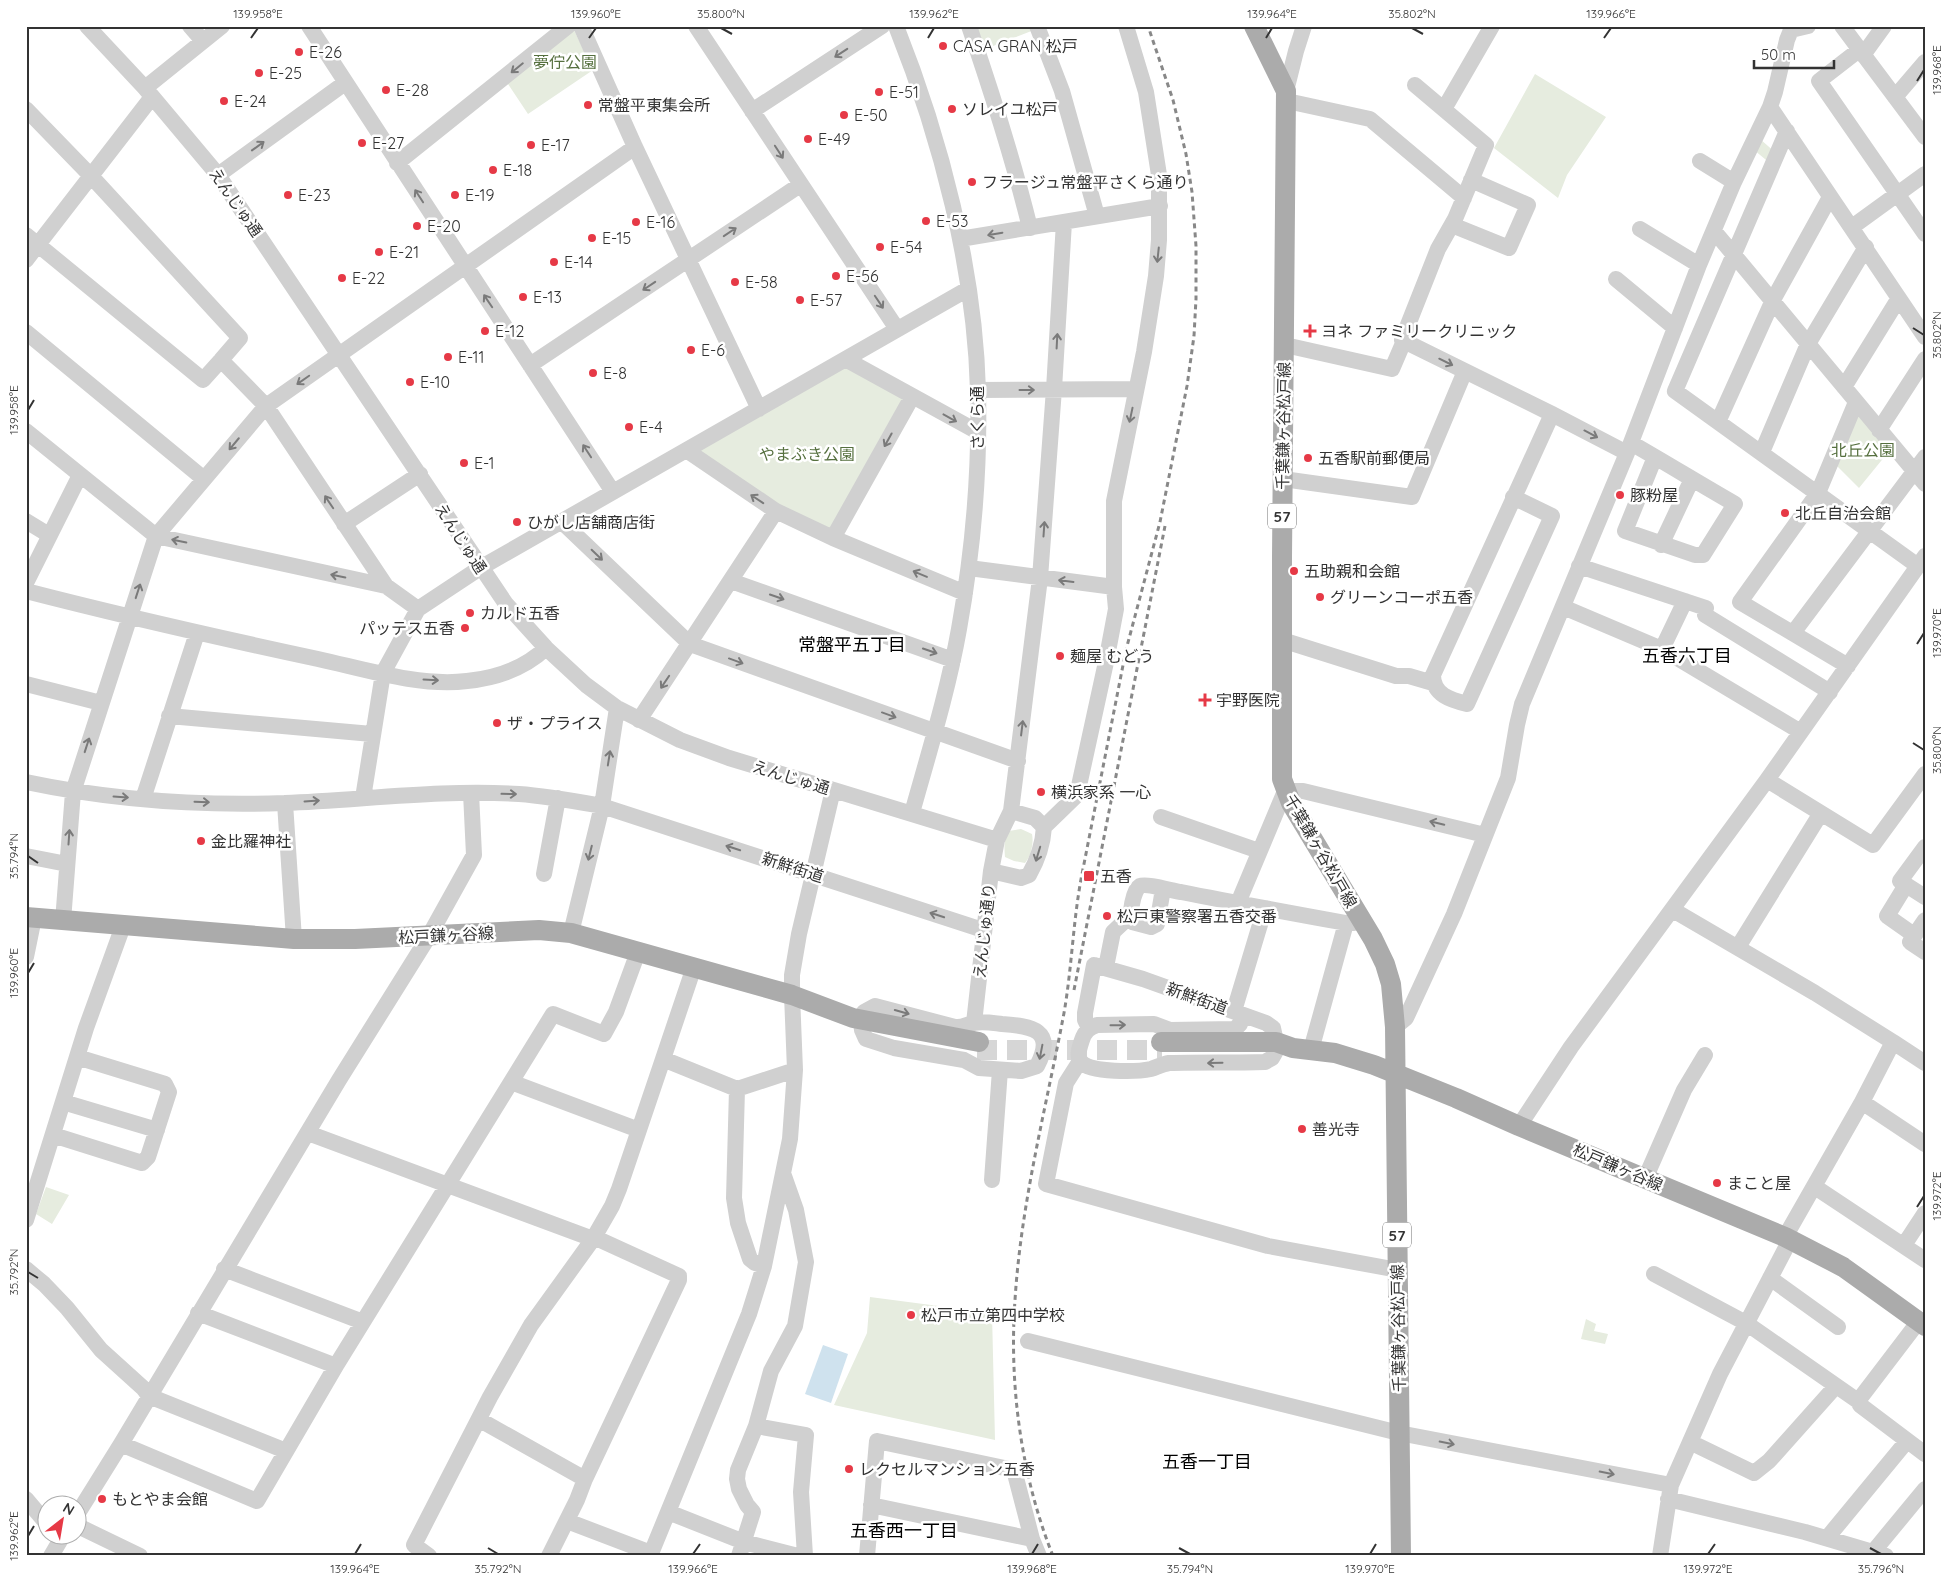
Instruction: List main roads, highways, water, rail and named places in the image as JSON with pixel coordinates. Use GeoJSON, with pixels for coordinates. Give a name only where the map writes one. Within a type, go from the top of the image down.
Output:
{"type":"FeatureCollection","features":[{"type":"Feature","properties":{"kind":"main road","name":"千葉鎌ヶ谷松戸線"},"geometry":{"type":"LineString","coordinates":[[1254,26],[1286,96],[1282,640],[1282,768],[1285,791],[1354,922],[1385,964],[1391,984],[1397,1075],[1401,1556]]}},
{"type":"Feature","properties":{"kind":"main road","name":"松戸鎌ヶ谷線"},"geometry":{"type":"LineString","coordinates":[[30,918],[294,939],[429,936],[539,930],[571,933],[792,995],[859,1020],[883,1032],[978,1046]]}},
{"type":"Feature","properties":{"kind":"main road","name":"松戸鎌ヶ谷線"},"geometry":{"type":"LineString","coordinates":[[1162,1046],[1282,1047],[1335,1053],[1355,1059],[1456,1098],[1787,1238],[1842,1267],[1922,1324]]}},
{"type":"Feature","properties":{"kind":"water"},"geometry":{"type":"Polygon","coordinates":[[[823,1345],[848,1354],[831,1403],[805,1394],[823,1345]]]}},
{"type":"Feature","properties":{"kind":"tunnel"},"geometry":{"type":"LineString","coordinates":[[977,1050],[1162,1050]]}},
{"type":"Feature","properties":{"kind":"railway"},"geometry":{"type":"LineString","coordinates":[[1053,1556],[1042,1526],[1025,1462],[1016,1397],[1014,1332],[1018,1264],[1028,1192],[1064,1013],[1082,874],[1126,650],[1160,522],[1187,386],[1194,336],[1196,246],[1192,192],[1186,154],[1173,100],[1148,26]]}},
{"type":"Feature","properties":{"kind":"railway"},"geometry":{"type":"LineString","coordinates":[[1074,990],[1165,526]]}},
{"type":"Feature","properties":{"kind":"place","name":"CASA GRAN 松戸"},"geometry":{"type":"Point","coordinates":[943,46]}},
{"type":"Feature","properties":{"kind":"place","name":"E-26"},"geometry":{"type":"Point","coordinates":[299,52]}},
{"type":"Feature","properties":{"kind":"place","name":"E-25"},"geometry":{"type":"Point","coordinates":[259,73]}},
{"type":"Feature","properties":{"kind":"place","name":"E-28"},"geometry":{"type":"Point","coordinates":[386,90]}},
{"type":"Feature","properties":{"kind":"place","name":"E-51"},"geometry":{"type":"Point","coordinates":[879,92]}},
{"type":"Feature","properties":{"kind":"place","name":"E-24"},"geometry":{"type":"Point","coordinates":[224,101]}},
{"type":"Feature","properties":{"kind":"place","name":"常盤平東集会所"},"geometry":{"type":"Point","coordinates":[588,105]}},
{"type":"Feature","properties":{"kind":"place","name":"ソレイユ松戸"},"geometry":{"type":"Point","coordinates":[952,109]}},
{"type":"Feature","properties":{"kind":"place","name":"E-50"},"geometry":{"type":"Point","coordinates":[844,115]}},
{"type":"Feature","properties":{"kind":"place","name":"E-49"},"geometry":{"type":"Point","coordinates":[808,139]}},
{"type":"Feature","properties":{"kind":"place","name":"E-27"},"geometry":{"type":"Point","coordinates":[362,143]}},
{"type":"Feature","properties":{"kind":"place","name":"E-17"},"geometry":{"type":"Point","coordinates":[531,145]}},
{"type":"Feature","properties":{"kind":"place","name":"E-18"},"geometry":{"type":"Point","coordinates":[493,170]}},
{"type":"Feature","properties":{"kind":"place","name":"フラージュ常盤平さくら通り"},"geometry":{"type":"Point","coordinates":[972,182]}},
{"type":"Feature","properties":{"kind":"place","name":"E-23"},"geometry":{"type":"Point","coordinates":[288,195]}},
{"type":"Feature","properties":{"kind":"place","name":"E-19"},"geometry":{"type":"Point","coordinates":[455,195]}},
{"type":"Feature","properties":{"kind":"place","name":"E-53"},"geometry":{"type":"Point","coordinates":[926,221]}},
{"type":"Feature","properties":{"kind":"place","name":"E-16"},"geometry":{"type":"Point","coordinates":[636,222]}},
{"type":"Feature","properties":{"kind":"place","name":"E-20"},"geometry":{"type":"Point","coordinates":[417,226]}},
{"type":"Feature","properties":{"kind":"place","name":"E-15"},"geometry":{"type":"Point","coordinates":[592,238]}},
{"type":"Feature","properties":{"kind":"place","name":"E-54"},"geometry":{"type":"Point","coordinates":[880,247]}},
{"type":"Feature","properties":{"kind":"place","name":"E-21"},"geometry":{"type":"Point","coordinates":[379,252]}},
{"type":"Feature","properties":{"kind":"place","name":"E-14"},"geometry":{"type":"Point","coordinates":[554,262]}},
{"type":"Feature","properties":{"kind":"place","name":"E-56"},"geometry":{"type":"Point","coordinates":[836,276]}},
{"type":"Feature","properties":{"kind":"place","name":"E-22"},"geometry":{"type":"Point","coordinates":[342,278]}},
{"type":"Feature","properties":{"kind":"place","name":"E-58"},"geometry":{"type":"Point","coordinates":[735,282]}},
{"type":"Feature","properties":{"kind":"place","name":"E-13"},"geometry":{"type":"Point","coordinates":[523,297]}},
{"type":"Feature","properties":{"kind":"place","name":"E-57"},"geometry":{"type":"Point","coordinates":[800,300]}},
{"type":"Feature","properties":{"kind":"place","name":"E-12"},"geometry":{"type":"Point","coordinates":[485,331]}},
{"type":"Feature","properties":{"kind":"place","name":"ヨネ ファミリークリニック"},"geometry":{"type":"Point","coordinates":[1310,331]}},
{"type":"Feature","properties":{"kind":"place","name":"E-6"},"geometry":{"type":"Point","coordinates":[691,350]}},
{"type":"Feature","properties":{"kind":"place","name":"E-11"},"geometry":{"type":"Point","coordinates":[448,357]}},
{"type":"Feature","properties":{"kind":"place","name":"E-8"},"geometry":{"type":"Point","coordinates":[593,373]}},
{"type":"Feature","properties":{"kind":"place","name":"E-10"},"geometry":{"type":"Point","coordinates":[410,382]}},
{"type":"Feature","properties":{"kind":"place","name":"E-4"},"geometry":{"type":"Point","coordinates":[629,427]}},
{"type":"Feature","properties":{"kind":"place","name":"五香駅前郵便局"},"geometry":{"type":"Point","coordinates":[1308,458]}},
{"type":"Feature","properties":{"kind":"place","name":"E-1"},"geometry":{"type":"Point","coordinates":[464,463]}},
{"type":"Feature","properties":{"kind":"place","name":"豚粉屋"},"geometry":{"type":"Point","coordinates":[1620,495]}},
{"type":"Feature","properties":{"kind":"place","name":"北丘自治会館"},"geometry":{"type":"Point","coordinates":[1785,513]}},
{"type":"Feature","properties":{"kind":"place","name":"ひがし店舗商店街"},"geometry":{"type":"Point","coordinates":[517,522]}},
{"type":"Feature","properties":{"kind":"place","name":"五助親和会館"},"geometry":{"type":"Point","coordinates":[1294,571]}},
{"type":"Feature","properties":{"kind":"place","name":"グリーンコーポ五香"},"geometry":{"type":"Point","coordinates":[1320,597]}},
{"type":"Feature","properties":{"kind":"place","name":"カルド五香"},"geometry":{"type":"Point","coordinates":[470,613]}},
{"type":"Feature","properties":{"kind":"place","name":"パッテス五香"},"geometry":{"type":"Point","coordinates":[465,628]}},
{"type":"Feature","properties":{"kind":"place","name":"麺屋 むどう"},"geometry":{"type":"Point","coordinates":[1060,656]}},
{"type":"Feature","properties":{"kind":"place","name":"宇野医院"},"geometry":{"type":"Point","coordinates":[1205,700]}},
{"type":"Feature","properties":{"kind":"place","name":"ザ・プライス"},"geometry":{"type":"Point","coordinates":[497,723]}},
{"type":"Feature","properties":{"kind":"place","name":"横浜家系 一心"},"geometry":{"type":"Point","coordinates":[1041,792]}},
{"type":"Feature","properties":{"kind":"place","name":"金比羅神社"},"geometry":{"type":"Point","coordinates":[201,841]}},
{"type":"Feature","properties":{"kind":"place","name":"五香"},"geometry":{"type":"Point","coordinates":[1089,876]}},
{"type":"Feature","properties":{"kind":"place","name":"松戸東警察署五香交番"},"geometry":{"type":"Point","coordinates":[1107,916]}},
{"type":"Feature","properties":{"kind":"place","name":"善光寺"},"geometry":{"type":"Point","coordinates":[1302,1129]}},
{"type":"Feature","properties":{"kind":"place","name":"まこと屋"},"geometry":{"type":"Point","coordinates":[1717,1183]}},
{"type":"Feature","properties":{"kind":"place","name":"松戸市立第四中学校"},"geometry":{"type":"Point","coordinates":[911,1315]}},
{"type":"Feature","properties":{"kind":"place","name":"レクセルマンション五香"},"geometry":{"type":"Point","coordinates":[849,1469]}},
{"type":"Feature","properties":{"kind":"place","name":"もとやま会館"},"geometry":{"type":"Point","coordinates":[102,1499]}},
{"type":"Feature","properties":{"kind":"district","name":"常盤平五丁目"},"geometry":{"type":"Point","coordinates":[852,644]}},
{"type":"Feature","properties":{"kind":"district","name":"五香六丁目"},"geometry":{"type":"Point","coordinates":[1687,655]}},
{"type":"Feature","properties":{"kind":"district","name":"五香一丁目"},"geometry":{"type":"Point","coordinates":[1207,1461]}},
{"type":"Feature","properties":{"kind":"district","name":"五香西一丁目"},"geometry":{"type":"Point","coordinates":[904,1530]}},
{"type":"Feature","properties":{"kind":"park label","name":"夢佇公園"},"geometry":{"type":"Point","coordinates":[565,62]}},
{"type":"Feature","properties":{"kind":"park label","name":"北丘公園"},"geometry":{"type":"Point","coordinates":[1863,450]}},
{"type":"Feature","properties":{"kind":"park label","name":"やまぶき公園"},"geometry":{"type":"Point","coordinates":[807,454]}}]}
